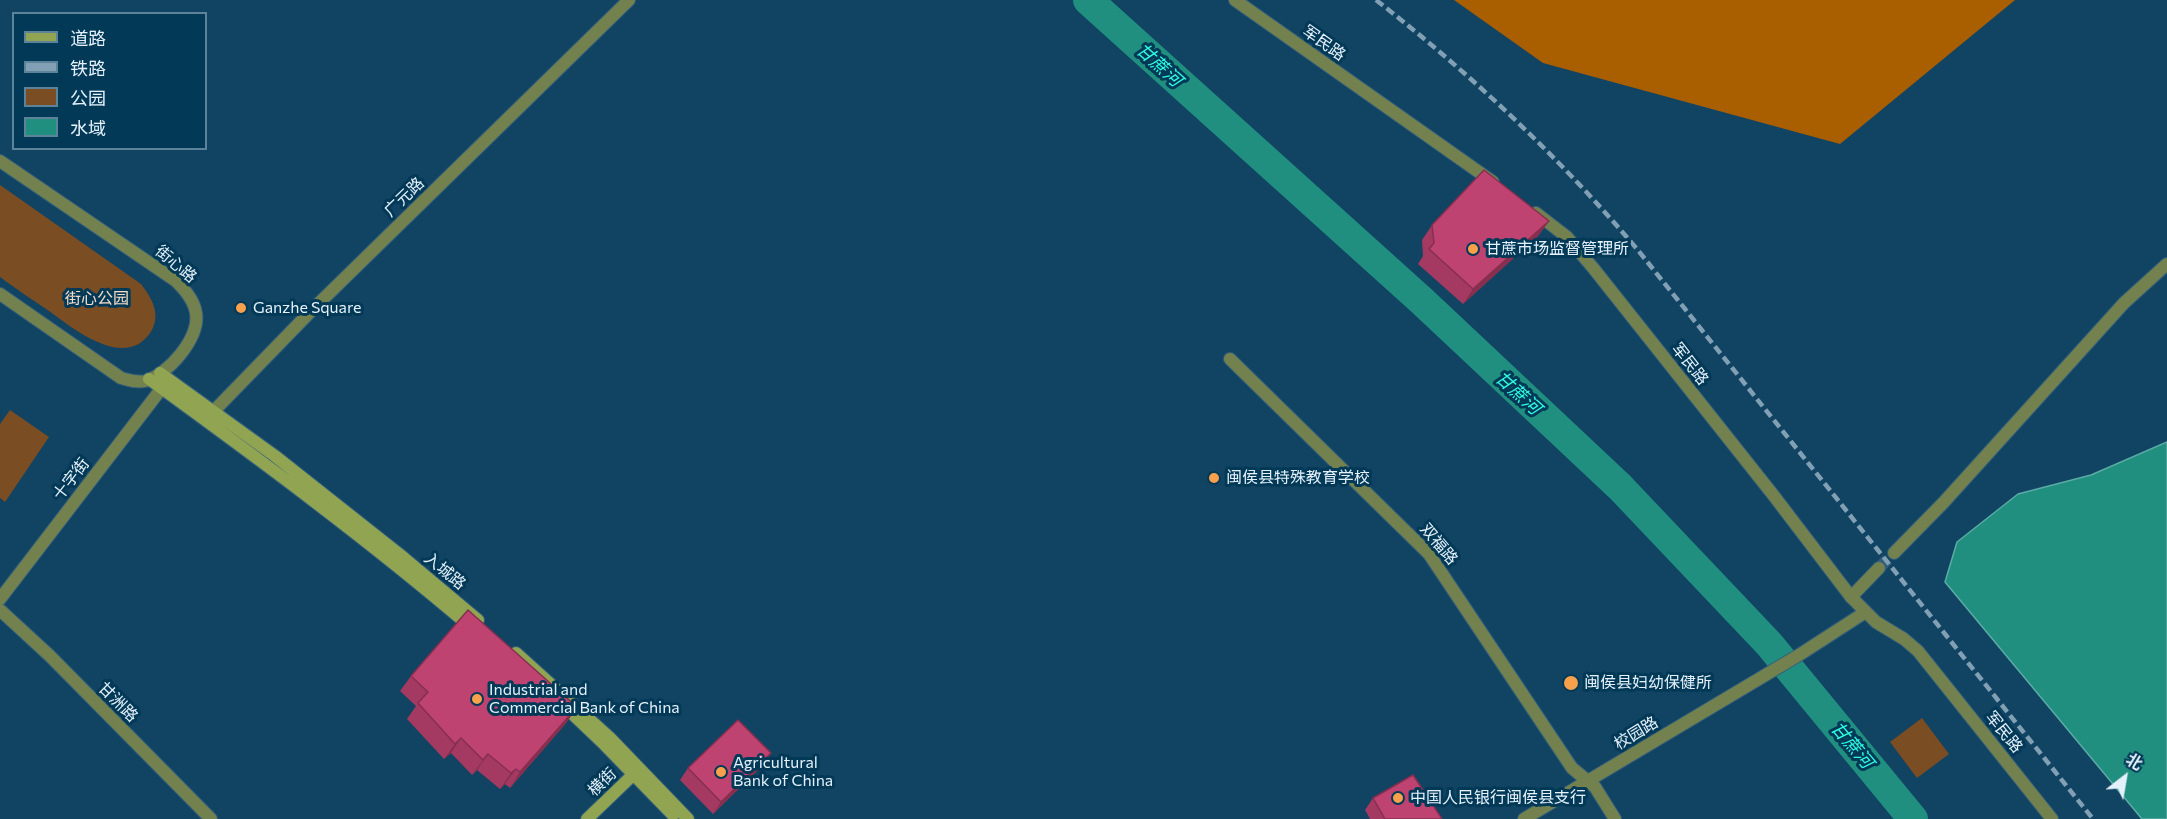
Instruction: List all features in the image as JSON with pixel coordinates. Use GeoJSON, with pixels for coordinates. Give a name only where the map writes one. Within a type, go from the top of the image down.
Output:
{"type":"FeatureCollection","features":[{"type":"Feature","properties":{"kind":"main road","name":"入城路"},"geometry":{"type":"LineString","coordinates":[[160,380],[404,558],[487,634]]}},
{"type":"Feature","properties":{"kind":"main road"},"geometry":{"type":"LineString","coordinates":[[505,649],[688,819]]}},
{"type":"Feature","properties":{"kind":"main road"},"geometry":{"type":"LineString","coordinates":[[637,771],[676,819]]}},
{"type":"Feature","properties":{"kind":"main road","name":"横街"},"geometry":{"type":"LineString","coordinates":[[587,819],[637,771]]}},
{"type":"Feature","properties":{"kind":"street","name":"广元路"},"geometry":{"type":"LineString","coordinates":[[209,415],[314,308],[629,0]]}},
{"type":"Feature","properties":{"kind":"street","name":"军民路"},"geometry":{"type":"LineString","coordinates":[[1235,0],[1503,189]]}},
{"type":"Feature","properties":{"kind":"street","name":"街心路"},"geometry":{"type":"LineString","coordinates":[[0,161],[160,268],[189,296],[196,314],[193,332],[160,380]]}},
{"type":"Feature","properties":{"kind":"street","name":"军民路"},"geometry":{"type":"LineString","coordinates":[[1528,207],[1560,231],[1580,252],[1864,613],[1918,651],[2052,819]]}},
{"type":"Feature","properties":{"kind":"street"},"geometry":{"type":"LineString","coordinates":[[1894,553],[1944,502],[2124,303],[2167,264]]}},
{"type":"Feature","properties":{"kind":"street"},"geometry":{"type":"LineString","coordinates":[[0,294],[121,378],[138,381],[160,380]]}},
{"type":"Feature","properties":{"kind":"street","name":"双福路"},"geometry":{"type":"LineString","coordinates":[[1230,359],[1429,555],[1572,768],[1599,792],[1616,819]]}},
{"type":"Feature","properties":{"kind":"street","name":"十字街"},"geometry":{"type":"LineString","coordinates":[[0,599],[160,380]]}},
{"type":"Feature","properties":{"kind":"street"},"geometry":{"type":"LineString","coordinates":[[1851,597],[1879,568]]}},
{"type":"Feature","properties":{"kind":"street","name":"甘洲路"},"geometry":{"type":"LineString","coordinates":[[0,610],[50,656],[211,819]]}},
{"type":"Feature","properties":{"kind":"street","name":"校园路"},"geometry":{"type":"LineString","coordinates":[[1524,819],[1799,655],[1864,613]]}},
{"type":"Feature","properties":{"kind":"green space","name":"街心公园"},"geometry":{"type":"Polygon","coordinates":[[[0,185],[141,284],[154,306],[155,324],[141,342],[129,347],[115,347],[101,343],[73,328],[0,277],[0,185]]]}},
{"type":"Feature","properties":{"kind":"green space"},"geometry":{"type":"Polygon","coordinates":[[[10,410],[49,437],[5,502],[0,498],[0,424],[10,410]]]}},
{"type":"Feature","properties":{"kind":"green space"},"geometry":{"type":"Polygon","coordinates":[[[1922,718],[1949,754],[1917,778],[1890,742],[1922,718]]]}},
{"type":"Feature","properties":{"kind":"shaded area"},"geometry":{"type":"Polygon","coordinates":[[[1454,0],[2015,0],[1840,144],[1543,63],[1454,0]]]}},
{"type":"Feature","properties":{"kind":"water"},"geometry":{"type":"Polygon","coordinates":[[[2167,442],[2167,819],[2142,819],[1945,582],[1957,542],[2018,494],[2091,475],[2167,442]]]}},
{"type":"Feature","properties":{"kind":"building","name":"甘蔗市场监督管理所"},"geometry":{"type":"Polygon","coordinates":[[[1484,170],[1549,221],[1473,289],[1429,249],[1434,243],[1432,225],[1484,170]]]}},
{"type":"Feature","properties":{"kind":"building","name":"Industrial and Commercial Bank of China"},"geometry":{"type":"Polygon","coordinates":[[[468,610],[577,707],[520,772],[516,769],[511,773],[488,754],[483,760],[461,738],[455,744],[418,703],[428,692],[411,676],[468,610]]]}},
{"type":"Feature","properties":{"kind":"building","name":"Agricultural Bank of China"},"geometry":{"type":"Polygon","coordinates":[[[738,720],[771,753],[721,802],[688,768],[738,720]]]}},
{"type":"Feature","properties":{"kind":"building"},"geometry":{"type":"Polygon","coordinates":[[[1413,775],[1442,819],[1385,819],[1373,798],[1413,775]]]}},
{"type":"Feature","properties":{"kind":"waterway","name":"甘蔗河"},"geometry":{"type":"LineString","coordinates":[[1088,0],[1422,301],[1620,487],[1769,644],[1913,819]]}},
{"type":"Feature","properties":{"kind":"tunnel"},"geometry":{"type":"LineString","coordinates":[[1879,568],[1894,553]]}},
{"type":"Feature","properties":{"kind":"railway"},"geometry":{"type":"LineString","coordinates":[[1376,0],[1412,28],[1513,118],[1577,182],[1637,249],[2093,819]]}},
{"type":"Feature","properties":{"kind":"place","name":"甘蔗市场监督管理所"},"geometry":{"type":"Point","coordinates":[1473,249]}},
{"type":"Feature","properties":{"kind":"place","name":"Ganzhe Square"},"geometry":{"type":"Point","coordinates":[241,308]}},
{"type":"Feature","properties":{"kind":"place","name":"闽侯县特殊教育学校"},"geometry":{"type":"Point","coordinates":[1214,478]}},
{"type":"Feature","properties":{"kind":"place","name":"闽侯县妇幼保健所"},"geometry":{"type":"Point","coordinates":[1571,683]}},
{"type":"Feature","properties":{"kind":"place","name":"Industrial and Commercial Bank of China"},"geometry":{"type":"Point","coordinates":[477,699]}},
{"type":"Feature","properties":{"kind":"place","name":"Agricultural Bank of China"},"geometry":{"type":"Point","coordinates":[721,772]}},
{"type":"Feature","properties":{"kind":"place","name":"中国人民银行闽侯县支行"},"geometry":{"type":"Point","coordinates":[1398,798]}}]}
